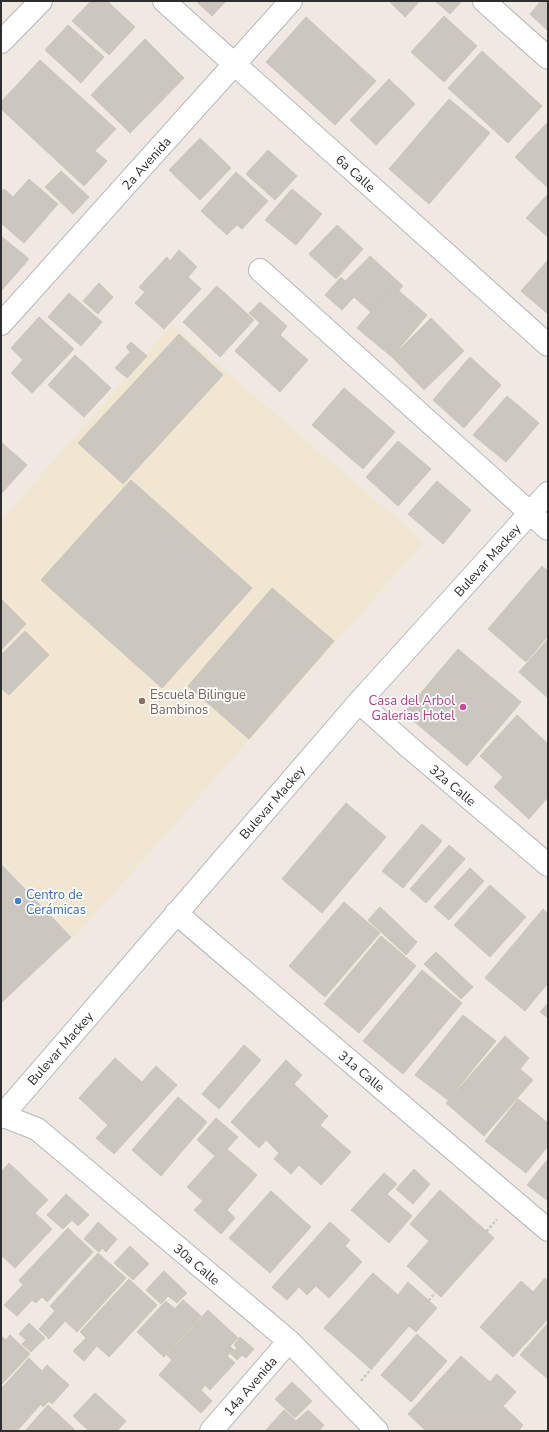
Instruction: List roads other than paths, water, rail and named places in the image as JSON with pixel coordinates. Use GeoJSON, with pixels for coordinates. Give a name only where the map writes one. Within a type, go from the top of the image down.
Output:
{"type":"FeatureCollection","features":[{"type":"Feature","properties":{"kind":"street"},"geometry":{"type":"LineString","coordinates":[[1,42],[41,1]]}},
{"type":"Feature","properties":{"kind":"street","name":"6a Calle"},"geometry":{"type":"LineString","coordinates":[[164,1],[548,345]]}},
{"type":"Feature","properties":{"kind":"street","name":"2a Avenida"},"geometry":{"type":"LineString","coordinates":[[1,324],[291,1]]}},
{"type":"Feature","properties":{"kind":"street"},"geometry":{"type":"LineString","coordinates":[[484,1],[548,58]]}},
{"type":"Feature","properties":{"kind":"street"},"geometry":{"type":"LineString","coordinates":[[260,270],[548,529]]}},
{"type":"Feature","properties":{"kind":"street","name":"Bulevar Mackey"},"geometry":{"type":"LineString","coordinates":[[1,1115],[359,702],[548,492]]}},
{"type":"Feature","properties":{"kind":"street","name":"32a Calle"},"geometry":{"type":"LineString","coordinates":[[359,702],[409,747],[548,865]]}},
{"type":"Feature","properties":{"kind":"street","name":"31a Calle"},"geometry":{"type":"LineString","coordinates":[[176,913],[548,1230]]}},
{"type":"Feature","properties":{"kind":"street","name":"30a Calle"},"geometry":{"type":"LineString","coordinates":[[1,1115],[37,1129],[289,1341],[377,1431]]}},
{"type":"Feature","properties":{"kind":"street","name":"14a Avenida"},"geometry":{"type":"LineString","coordinates":[[211,1431],[289,1341]]}},
{"type":"Feature","properties":{"kind":"place","name":"Escuela Bilingue Bambinos"},"geometry":{"type":"Point","coordinates":[142,701]}},
{"type":"Feature","properties":{"kind":"place","name":"Casa del Arbol Galerias Hotel"},"geometry":{"type":"Point","coordinates":[463,707]}},
{"type":"Feature","properties":{"kind":"place","name":"Centro de Cerámicas"},"geometry":{"type":"Point","coordinates":[18,901]}}]}
